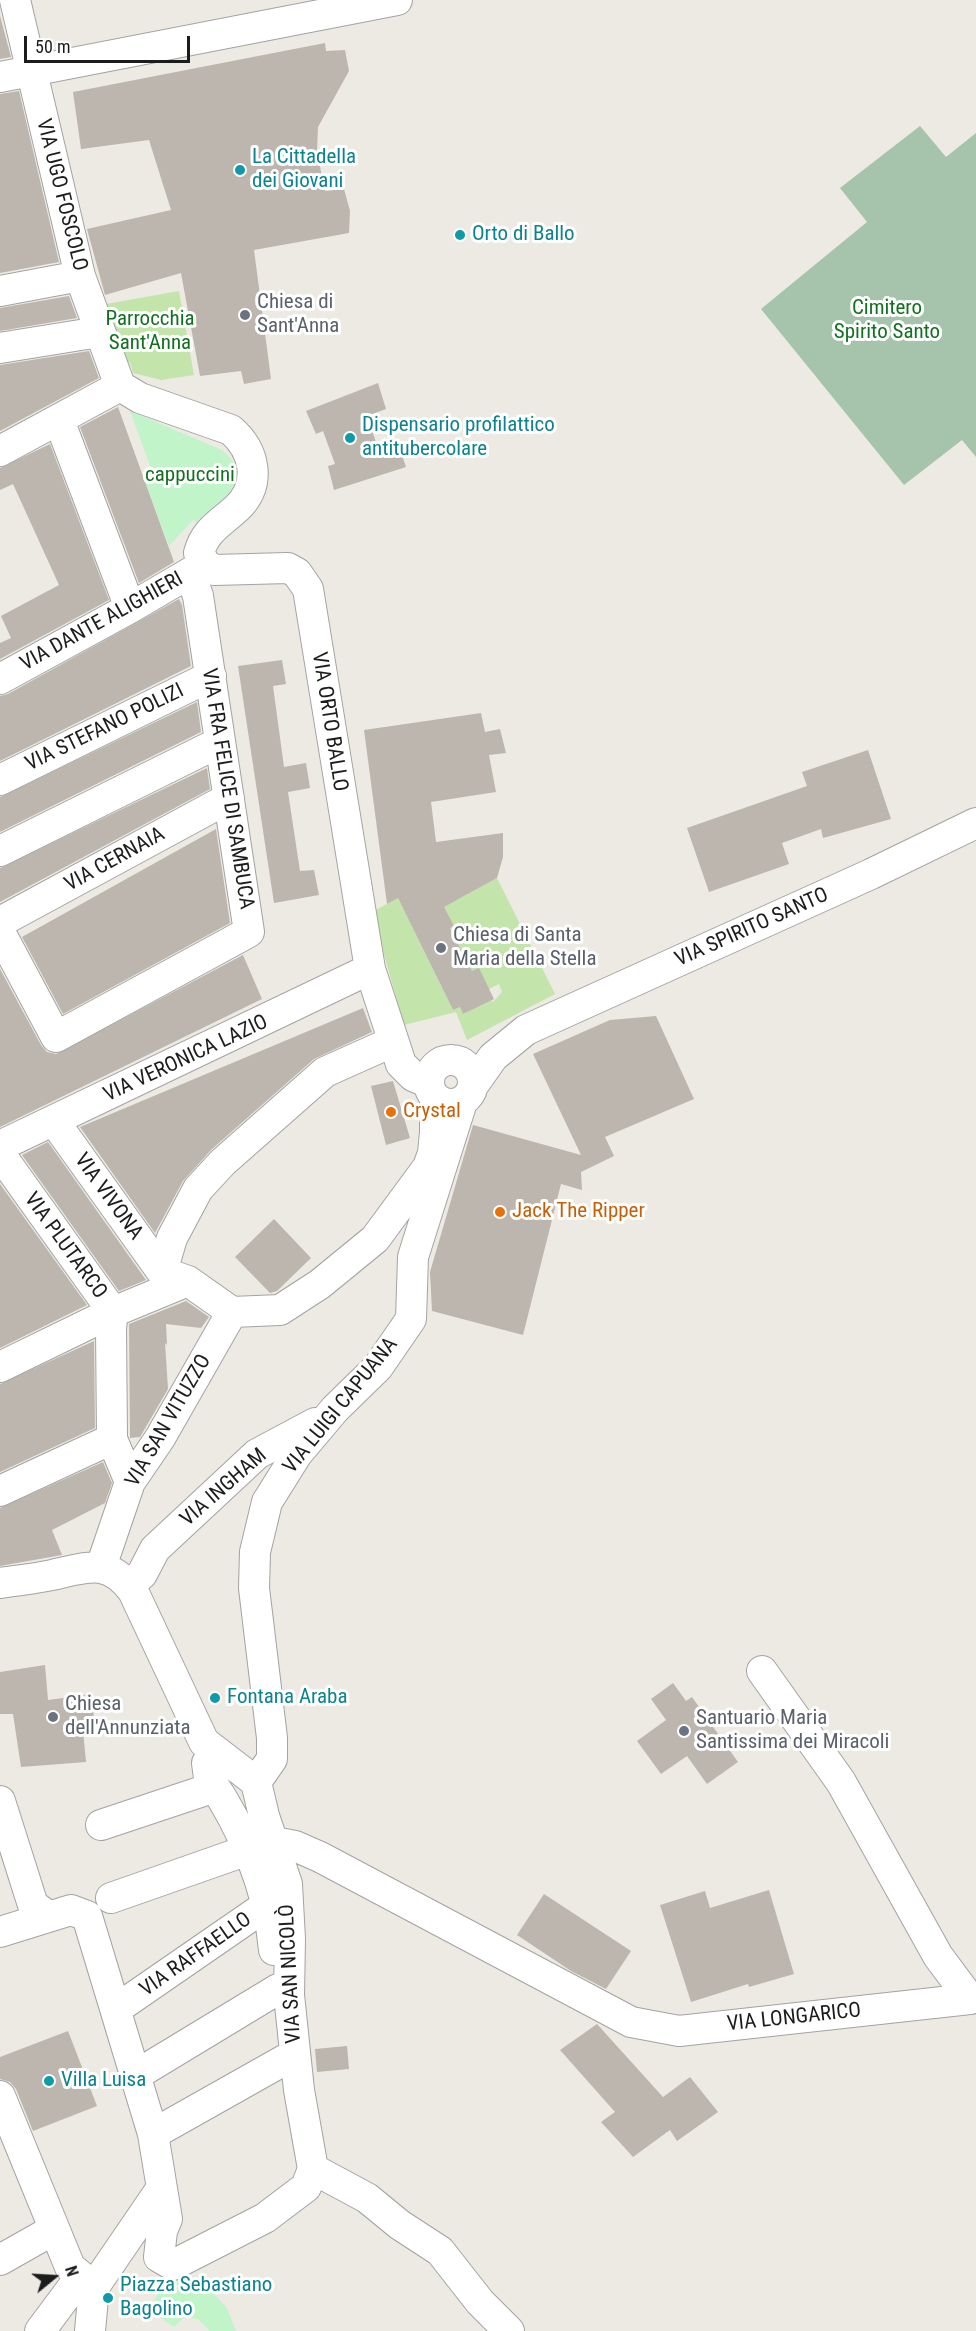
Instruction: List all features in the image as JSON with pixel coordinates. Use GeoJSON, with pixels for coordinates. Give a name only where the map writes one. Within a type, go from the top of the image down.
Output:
{"type":"FeatureCollection","features":[{"type":"Feature","properties":{"kind":"street","name":"VIA UGO FOSCOLO"},"geometry":{"type":"LineString","coordinates":[[15,0],[80,276],[120,386]]}},
{"type":"Feature","properties":{"kind":"street"},"geometry":{"type":"LineString","coordinates":[[0,77],[397,0]]}},
{"type":"Feature","properties":{"kind":"street"},"geometry":{"type":"LineString","coordinates":[[0,291],[80,276]]}},
{"type":"Feature","properties":{"kind":"street"},"geometry":{"type":"LineString","coordinates":[[0,348],[99,332]]}},
{"type":"Feature","properties":{"kind":"street"},"geometry":{"type":"LineString","coordinates":[[0,451],[120,386]]}},
{"type":"Feature","properties":{"kind":"street","name":"VIA FRA FELICE DI SAMBUCA"},"geometry":{"type":"LineString","coordinates":[[0,932],[56,1037],[249,932],[198,596],[197,568],[199,553],[206,535],[247,496],[254,467],[250,453],[242,440],[231,430],[140,398],[120,386]]}},
{"type":"Feature","properties":{"kind":"street"},"geometry":{"type":"LineString","coordinates":[[59,420],[130,608]]}},
{"type":"Feature","properties":{"kind":"street","name":"VIA DANTE ALIGHIERI"},"geometry":{"type":"LineString","coordinates":[[0,679],[130,608],[197,568]]}},
{"type":"Feature","properties":{"kind":"street","name":"VIA ORTO BALLO"},"geometry":{"type":"LineString","coordinates":[[197,568],[226,571],[288,568],[297,573],[308,589],[370,969],[389,1034]]}},
{"type":"Feature","properties":{"kind":"street","name":"VIA STEFANO POLIZI"},"geometry":{"type":"LineString","coordinates":[[0,780],[211,676]]}},
{"type":"Feature","properties":{"kind":"street"},"geometry":{"type":"LineString","coordinates":[[0,851],[220,742]]}},
{"type":"Feature","properties":{"kind":"street","name":"VIA CERNAIA"},"geometry":{"type":"LineString","coordinates":[[0,922],[229,798]]}},
{"type":"Feature","properties":{"kind":"street","name":"VIA SPIRITO SANTO"},"geometry":{"type":"LineString","coordinates":[[449,1081],[507,1030],[526,1030],[860,879],[976,823]]}},
{"type":"Feature","properties":{"kind":"street","name":"VIA VERONICA LAZIO"},"geometry":{"type":"LineString","coordinates":[[0,1146],[370,969]]}},
{"type":"Feature","properties":{"kind":"street"},"geometry":{"type":"LineString","coordinates":[[389,1034],[449,1081],[428,1167],[375,1239],[320,1284],[280,1310],[232,1312],[175,1277],[172,1238],[198,1190],[223,1162],[324,1072],[389,1034]]}},
{"type":"Feature","properties":{"kind":"street","name":"VIA LUIGI CAPUANA"},"geometry":{"type":"LineString","coordinates":[[256,1782],[272,1759],[272,1737],[254,1588],[257,1540],[267,1502],[297,1454],[335,1409],[378,1367],[411,1319],[413,1257],[449,1081]]}},
{"type":"Feature","properties":{"kind":"street","name":"VIA VIVONA"},"geometry":{"type":"LineString","coordinates":[[54,1121],[175,1277]]}},
{"type":"Feature","properties":{"kind":"street","name":"VIA PLUTARCO"},"geometry":{"type":"LineString","coordinates":[[0,1154],[113,1312],[111,1440],[130,1482]]}},
{"type":"Feature","properties":{"kind":"street"},"geometry":{"type":"LineString","coordinates":[[0,1367],[113,1312],[175,1277]]}},
{"type":"Feature","properties":{"kind":"street","name":"VIA SAN VITUZZO"},"geometry":{"type":"LineString","coordinates":[[101,1567],[130,1482],[160,1438],[232,1312]]}},
{"type":"Feature","properties":{"kind":"street","name":"VIA INGHAM"},"geometry":{"type":"LineString","coordinates":[[129,1585],[142,1574],[155,1549],[257,1454],[320,1420],[335,1409]]}},
{"type":"Feature","properties":{"kind":"street"},"geometry":{"type":"LineString","coordinates":[[0,1491],[111,1440]]}},
{"type":"Feature","properties":{"kind":"street"},"geometry":{"type":"LineString","coordinates":[[0,1583],[51,1575],[86,1566],[101,1567],[115,1573],[129,1585],[204,1742],[209,1778],[206,1790],[101,1825]]}},
{"type":"Feature","properties":{"kind":"street","name":"VIA LONGARICO"},"geometry":{"type":"LineString","coordinates":[[762,1671],[841,1782],[938,1956],[974,2002]]}},
{"type":"Feature","properties":{"kind":"street"},"geometry":{"type":"LineString","coordinates":[[204,1742],[256,1782]]}},
{"type":"Feature","properties":{"kind":"street"},"geometry":{"type":"LineString","coordinates":[[136,2075],[283,1992],[272,1920],[267,1905],[261,1846],[209,1778]]}},
{"type":"Feature","properties":{"kind":"street","name":"VIA SAN NICOLÒ"},"geometry":{"type":"LineString","coordinates":[[256,1782],[264,1816],[261,1846],[287,1884],[289,1907],[283,1992],[313,2169]]}},
{"type":"Feature","properties":{"kind":"street"},"geometry":{"type":"LineString","coordinates":[[0,1801],[33,1905],[48,1916]]}},
{"type":"Feature","properties":{"kind":"street"},"geometry":{"type":"LineString","coordinates":[[111,1898],[261,1846]]}},
{"type":"Feature","properties":{"kind":"street","name":"VIA LONGARICO"},"geometry":{"type":"LineString","coordinates":[[261,1846],[295,1846],[320,1857],[631,2022],[679,2031],[974,2002]]}},
{"type":"Feature","properties":{"kind":"street","name":"VIA RAFFAELLO"},"geometry":{"type":"LineString","coordinates":[[119,2007],[267,1905]]}},
{"type":"Feature","properties":{"kind":"street"},"geometry":{"type":"LineString","coordinates":[[0,1932],[71,1910],[78,1910],[87,1916],[119,2007],[153,2134],[167,2219],[159,2257],[173,2265],[265,2218],[306,2187],[313,2169],[367,2198],[400,2225],[441,2252],[480,2302],[509,2331]]}},
{"type":"Feature","properties":{"kind":"street"},"geometry":{"type":"LineString","coordinates":[[153,2134],[295,2054]]}},
{"type":"Feature","properties":{"kind":"street"},"geometry":{"type":"LineString","coordinates":[[0,2096],[8,2141],[70,2267],[87,2281],[90,2331]]}},
{"type":"Feature","properties":{"kind":"street"},"geometry":{"type":"LineString","coordinates":[[40,2331],[87,2281],[161,2189]]}},
{"type":"Feature","properties":{"kind":"street"},"geometry":{"type":"LineString","coordinates":[[0,2260],[53,2230]]}},
{"type":"Feature","properties":{"kind":"green space","name":"Cimitero Spirito Santo"},"geometry":{"type":"Polygon","coordinates":[[[920,126],[946,157],[976,133],[976,457],[962,440],[904,485],[761,309],[867,222],[840,188],[920,126]]]}},
{"type":"Feature","properties":{"kind":"green space","name":"Parrocchia Sant'Anna"},"geometry":{"type":"Polygon","coordinates":[[[179,291],[194,375],[161,380],[133,373],[130,362],[120,366],[106,304],[179,291]]]}},
{"type":"Feature","properties":{"kind":"green space","name":"cappuccini"},"geometry":{"type":"Polygon","coordinates":[[[130,411],[222,450],[233,462],[237,472],[232,490],[197,522],[193,520],[169,546],[144,478],[153,474],[130,411]]]}},
{"type":"Feature","properties":{"kind":"green space"},"geometry":{"type":"Polygon","coordinates":[[[497,878],[555,994],[467,1040],[456,1012],[404,1025],[372,912],[398,898],[453,1010],[460,1007],[463,1014],[491,1000],[493,1002],[502,992],[499,984],[489,989],[472,971],[428,884],[455,901],[497,878]]]}},
{"type":"Feature","properties":{"kind":"green space"},"geometry":{"type":"Polygon","coordinates":[[[199,2278],[227,2308],[236,2331],[210,2331],[198,2319],[184,2317],[174,2327],[150,2310],[163,2284],[199,2278]]]}},
{"type":"Feature","properties":{"kind":"building"},"geometry":{"type":"Polygon","coordinates":[[[0,16],[11,57],[0,59],[0,16]]]}},
{"type":"Feature","properties":{"kind":"building","name":"La Cittadella dei Giovani"},"geometry":{"type":"Polygon","coordinates":[[[325,43],[326,51],[345,50],[349,71],[318,127],[317,152],[325,191],[344,189],[350,211],[349,233],[254,250],[271,379],[244,384],[241,371],[200,376],[181,273],[105,295],[87,229],[171,210],[149,140],[81,149],[73,92],[325,43]]]}},
{"type":"Feature","properties":{"kind":"building"},"geometry":{"type":"Polygon","coordinates":[[[19,91],[59,262],[0,273],[0,94],[19,91]]]}},
{"type":"Feature","properties":{"kind":"building"},"geometry":{"type":"Polygon","coordinates":[[[69,296],[77,318],[0,331],[0,308],[69,296]]]}},
{"type":"Feature","properties":{"kind":"building"},"geometry":{"type":"Polygon","coordinates":[[[89,351],[99,378],[0,431],[0,365],[89,351]]]}},
{"type":"Feature","properties":{"kind":"building","name":"Dispensario profilattico antitubercolare"},"geometry":{"type":"Polygon","coordinates":[[[378,383],[386,409],[367,416],[378,448],[398,443],[406,467],[334,490],[328,466],[335,464],[323,431],[316,434],[306,411],[378,383]]]}},
{"type":"Feature","properties":{"kind":"building"},"geometry":{"type":"Polygon","coordinates":[[[118,407],[174,562],[139,583],[80,427],[118,407]]]}},
{"type":"Feature","properties":{"kind":"building"},"geometry":{"type":"Polygon","coordinates":[[[50,444],[109,600],[0,659],[0,643],[11,638],[1,616],[59,585],[13,484],[0,490],[0,468],[50,444]]]}},
{"type":"Feature","properties":{"kind":"building"},"geometry":{"type":"Polygon","coordinates":[[[179,599],[182,605],[191,666],[0,761],[0,696],[8,694],[179,599]]]}},
{"type":"Feature","properties":{"kind":"building"},"geometry":{"type":"Polygon","coordinates":[[[282,660],[286,684],[273,686],[284,767],[306,763],[310,788],[288,792],[300,871],[314,870],[319,895],[274,903],[238,666],[282,660]]]}},
{"type":"Feature","properties":{"kind":"building"},"geometry":{"type":"Polygon","coordinates":[[[197,702],[201,732],[0,832],[0,797],[197,702]]]}},
{"type":"Feature","properties":{"kind":"building"},"geometry":{"type":"Polygon","coordinates":[[[481,713],[485,732],[500,729],[506,753],[489,755],[496,792],[431,802],[436,842],[503,833],[503,857],[497,878],[444,907],[454,926],[450,928],[472,971],[479,968],[494,999],[463,1014],[460,1007],[453,1010],[398,898],[387,904],[364,730],[481,713]]]}},
{"type":"Feature","properties":{"kind":"building"},"geometry":{"type":"Polygon","coordinates":[[[868,750],[891,819],[823,838],[821,829],[782,843],[789,864],[709,892],[687,828],[807,786],[802,772],[868,750]]]}},
{"type":"Feature","properties":{"kind":"building"},"geometry":{"type":"Polygon","coordinates":[[[207,768],[210,789],[0,902],[0,868],[207,768]]]}},
{"type":"Feature","properties":{"kind":"building"},"geometry":{"type":"Polygon","coordinates":[[[216,829],[230,923],[63,1014],[22,937],[216,829]]]}},
{"type":"Feature","properties":{"kind":"building"},"geometry":{"type":"Polygon","coordinates":[[[243,955],[262,999],[0,1127],[0,969],[41,1045],[47,1052],[56,1054],[243,955]]]}},
{"type":"Feature","properties":{"kind":"building"},"geometry":{"type":"Polygon","coordinates":[[[363,1008],[372,1032],[314,1059],[212,1149],[183,1181],[155,1233],[80,1127],[363,1008]]]}},
{"type":"Feature","properties":{"kind":"building"},"geometry":{"type":"Polygon","coordinates":[[[656,1016],[694,1099],[605,1137],[614,1156],[581,1172],[582,1190],[561,1184],[523,1335],[432,1311],[430,1272],[473,1125],[581,1155],[533,1054],[610,1020],[656,1016]]]}},
{"type":"Feature","properties":{"kind":"building","name":"Crystal"},"geometry":{"type":"Polygon","coordinates":[[[393,1081],[410,1138],[386,1145],[371,1086],[393,1081]]]}},
{"type":"Feature","properties":{"kind":"building"},"geometry":{"type":"Polygon","coordinates":[[[48,1142],[146,1280],[119,1291],[22,1155],[48,1142]]]}},
{"type":"Feature","properties":{"kind":"building"},"geometry":{"type":"Polygon","coordinates":[[[0,1184],[87,1305],[0,1348],[0,1184]]]}},
{"type":"Feature","properties":{"kind":"building"},"geometry":{"type":"Polygon","coordinates":[[[274,1219],[311,1258],[277,1291],[270,1293],[235,1257],[274,1219]]]}},
{"type":"Feature","properties":{"kind":"building"},"geometry":{"type":"Polygon","coordinates":[[[186,1301],[209,1317],[201,1328],[166,1324],[168,1389],[140,1437],[130,1438],[129,1324],[186,1301]]]}},
{"type":"Feature","properties":{"kind":"building"},"geometry":{"type":"Polygon","coordinates":[[[94,1341],[95,1428],[0,1472],[0,1384],[94,1341]]]}},
{"type":"Feature","properties":{"kind":"building"},"geometry":{"type":"Polygon","coordinates":[[[103,1462],[112,1483],[105,1503],[52,1530],[62,1555],[0,1566],[0,1508],[103,1462]]]}},
{"type":"Feature","properties":{"kind":"building","name":"Chiesa dell'Annunziata"},"geometry":{"type":"Polygon","coordinates":[[[45,1665],[48,1700],[92,1694],[94,1720],[82,1720],[86,1762],[21,1767],[13,1714],[0,1714],[0,1672],[45,1665]]]}},
{"type":"Feature","properties":{"kind":"building","name":"Santuario Maria Santissima dei Miracoli"},"geometry":{"type":"Polygon","coordinates":[[[673,1683],[686,1701],[692,1697],[738,1762],[707,1784],[687,1756],[661,1774],[637,1741],[666,1720],[651,1699],[673,1683]]]}},
{"type":"Feature","properties":{"kind":"building"},"geometry":{"type":"Polygon","coordinates":[[[769,1890],[794,1974],[749,1987],[748,1984],[691,2002],[660,1905],[705,1891],[710,1908],[769,1890]]]}},
{"type":"Feature","properties":{"kind":"building"},"geometry":{"type":"Polygon","coordinates":[[[544,1894],[631,1951],[606,1989],[571,1971],[517,1935],[544,1894]]]}},
{"type":"Feature","properties":{"kind":"building"},"geometry":{"type":"Polygon","coordinates":[[[597,2024],[663,2097],[690,2077],[718,2112],[677,2141],[670,2130],[633,2157],[601,2122],[615,2112],[560,2050],[597,2024]]]}},
{"type":"Feature","properties":{"kind":"building","name":"Villa Luisa"},"geometry":{"type":"Polygon","coordinates":[[[68,2031],[97,2106],[33,2131],[16,2089],[10,2082],[0,2079],[0,2057],[68,2031]]]}},
{"type":"Feature","properties":{"kind":"building"},"geometry":{"type":"Polygon","coordinates":[[[347,2046],[349,2069],[317,2072],[315,2049],[347,2046]]]}},
{"type":"Feature","properties":{"kind":"place","name":"La Cittadella dei Giovani"},"geometry":{"type":"Point","coordinates":[240,170]}},
{"type":"Feature","properties":{"kind":"place","name":"Orto di Ballo"},"geometry":{"type":"Point","coordinates":[460,235]}},
{"type":"Feature","properties":{"kind":"place","name":"Chiesa di Sant'Anna"},"geometry":{"type":"Point","coordinates":[245,315]}},
{"type":"Feature","properties":{"kind":"place","name":"Dispensario profilattico antitubercolare"},"geometry":{"type":"Point","coordinates":[350,438]}},
{"type":"Feature","properties":{"kind":"place","name":"Chiesa di Santa Maria della Stella"},"geometry":{"type":"Point","coordinates":[441,948]}},
{"type":"Feature","properties":{"kind":"place","name":"Crystal"},"geometry":{"type":"Point","coordinates":[391,1112]}},
{"type":"Feature","properties":{"kind":"place","name":"Jack The Ripper"},"geometry":{"type":"Point","coordinates":[500,1212]}},
{"type":"Feature","properties":{"kind":"place","name":"Fontana Araba"},"geometry":{"type":"Point","coordinates":[215,1698]}},
{"type":"Feature","properties":{"kind":"place","name":"Chiesa dell'Annunziata"},"geometry":{"type":"Point","coordinates":[53,1717]}},
{"type":"Feature","properties":{"kind":"place","name":"Santuario Maria Santissima dei Miracoli"},"geometry":{"type":"Point","coordinates":[684,1731]}},
{"type":"Feature","properties":{"kind":"place","name":"Villa Luisa"},"geometry":{"type":"Point","coordinates":[49,2081]}},
{"type":"Feature","properties":{"kind":"place","name":"Piazza Sebastiano Bagolino"},"geometry":{"type":"Point","coordinates":[108,2298]}}]}
